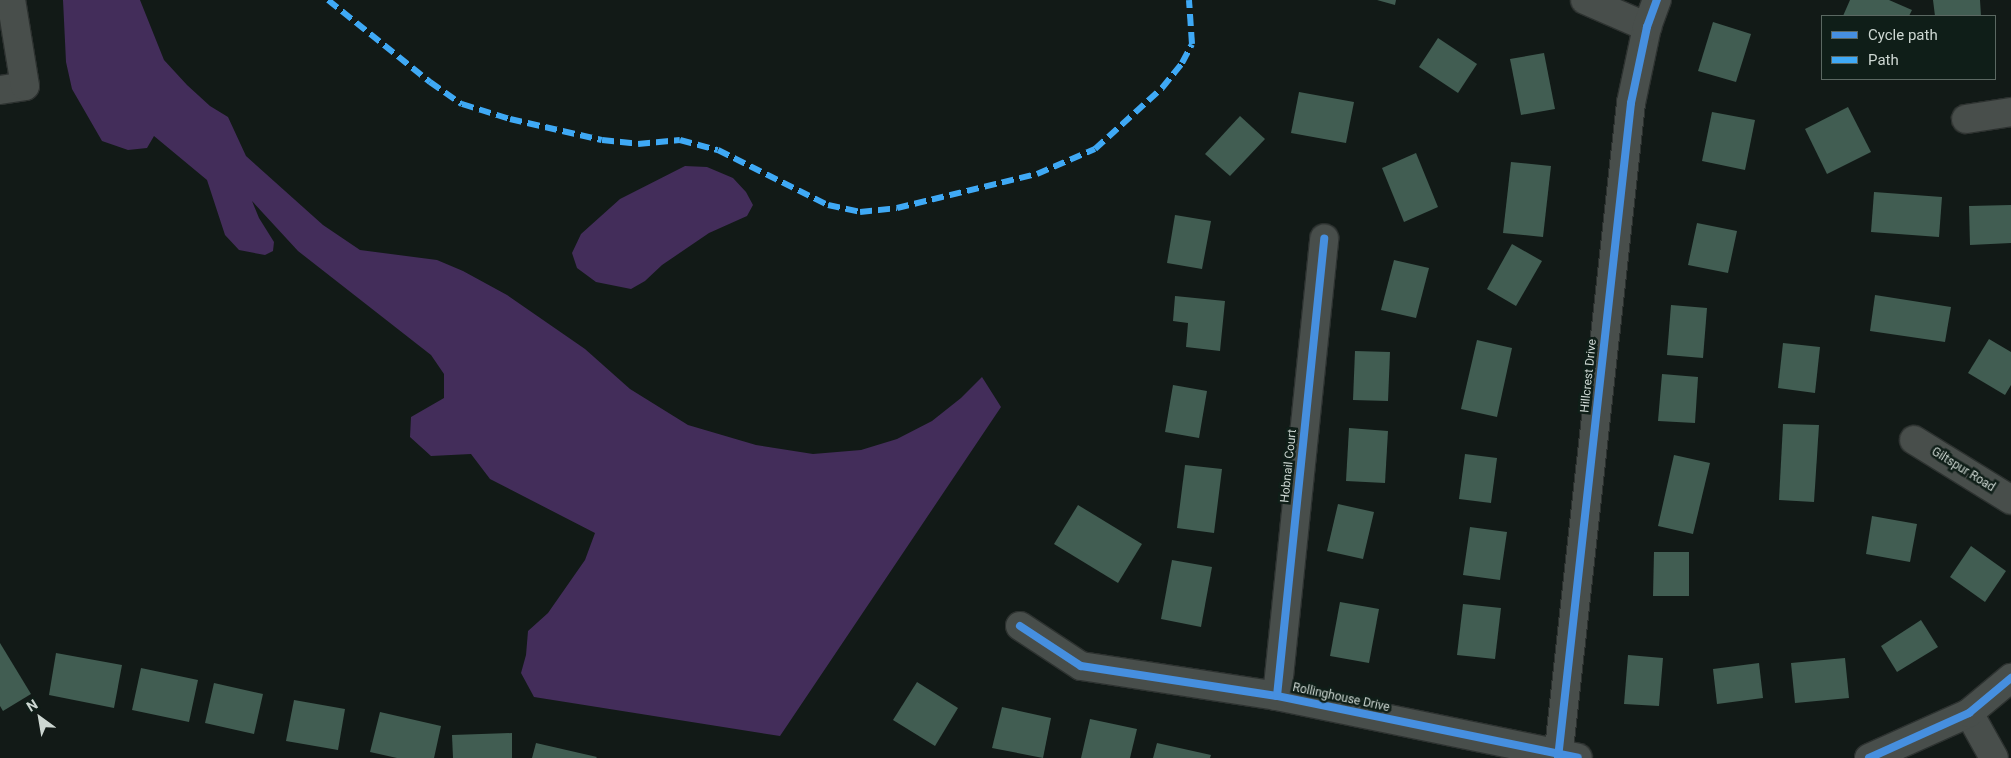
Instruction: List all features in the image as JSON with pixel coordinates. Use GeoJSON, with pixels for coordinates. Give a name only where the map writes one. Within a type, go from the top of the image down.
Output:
{"type":"FeatureCollection","features":[{"type":"Feature","properties":{"kind":"street"},"geometry":{"type":"LineString","coordinates":[[0,90],[25,86],[11,0]]}},
{"type":"Feature","properties":{"kind":"street"},"geometry":{"type":"LineString","coordinates":[[1585,0],[1648,27]]}},
{"type":"Feature","properties":{"kind":"street","name":"Hillcrest Drive"},"geometry":{"type":"LineString","coordinates":[[1565,757],[1631,104],[1648,27],[1657,0]]}},
{"type":"Feature","properties":{"kind":"street"},"geometry":{"type":"LineString","coordinates":[[1966,119],[2011,112]]}},
{"type":"Feature","properties":{"kind":"street","name":"Hobnail Court"},"geometry":{"type":"LineString","coordinates":[[1277,696],[1324,238]]}},
{"type":"Feature","properties":{"kind":"street","name":"Giltspur Road"},"geometry":{"type":"LineString","coordinates":[[1914,440],[2011,500]]}},
{"type":"Feature","properties":{"kind":"street","name":"Rollinghouse Drive"},"geometry":{"type":"LineString","coordinates":[[1020,626],[1081,666],[1277,696],[1565,757]]}},
{"type":"Feature","properties":{"kind":"street"},"geometry":{"type":"LineString","coordinates":[[1869,758],[1969,713],[2011,678]]}},
{"type":"Feature","properties":{"kind":"street"},"geometry":{"type":"LineString","coordinates":[[1969,713],[1994,758]]}},
{"type":"Feature","properties":{"kind":"shaded area"},"geometry":{"type":"Polygon","coordinates":[[[63,0],[140,0],[164,60],[210,106],[228,117],[246,156],[323,225],[360,250],[437,260],[463,271],[507,295],[585,349],[630,389],[688,425],[756,445],[813,454],[861,450],[897,439],[932,421],[961,398],[982,377],[1001,407],[780,736],[534,697],[521,673],[526,655],[528,631],[548,613],[585,560],[595,533],[490,479],[471,454],[431,456],[410,437],[411,417],[444,398],[444,374],[431,355],[298,251],[252,201],[259,218],[274,242],[273,251],[265,255],[239,250],[225,235],[207,180],[154,136],[147,148],[128,150],[102,141],[72,89],[66,62],[63,0]]]}},
{"type":"Feature","properties":{"kind":"shaded area"},"geometry":{"type":"Polygon","coordinates":[[[685,166],[707,167],[733,178],[746,192],[753,205],[747,216],[709,233],[662,265],[645,281],[631,289],[596,282],[577,268],[572,253],[581,234],[620,199],[685,166]]]}},
{"type":"Feature","properties":{"kind":"building"},"geometry":{"type":"Polygon","coordinates":[[[1377,0],[1396,0],[1395,5],[1377,0]]]}},
{"type":"Feature","properties":{"kind":"building"},"geometry":{"type":"Polygon","coordinates":[[[1850,0],[1889,0],[1912,10],[1910,15],[1843,15],[1850,0]]]}},
{"type":"Feature","properties":{"kind":"building"},"geometry":{"type":"Polygon","coordinates":[[[1933,0],[1980,0],[1981,15],[1935,15],[1933,0]]]}},
{"type":"Feature","properties":{"kind":"building"},"geometry":{"type":"Polygon","coordinates":[[[1713,22],[1751,34],[1736,82],[1698,71],[1713,22]]]}},
{"type":"Feature","properties":{"kind":"building"},"geometry":{"type":"Polygon","coordinates":[[[1438,38],[1477,64],[1458,93],[1419,67],[1438,38]]]}},
{"type":"Feature","properties":{"kind":"building"},"geometry":{"type":"Polygon","coordinates":[[[1544,53],[1555,109],[1521,115],[1510,59],[1544,53]]]}},
{"type":"Feature","properties":{"kind":"building"},"geometry":{"type":"Polygon","coordinates":[[[1299,92],[1354,102],[1346,143],[1291,133],[1299,92]]]}},
{"type":"Feature","properties":{"kind":"building"},"geometry":{"type":"Polygon","coordinates":[[[1848,107],[1871,152],[1827,174],[1805,129],[1848,107]]]}},
{"type":"Feature","properties":{"kind":"building"},"geometry":{"type":"Polygon","coordinates":[[[1712,112],[1755,120],[1745,170],[1702,161],[1712,112]]]}},
{"type":"Feature","properties":{"kind":"building"},"geometry":{"type":"Polygon","coordinates":[[[1240,116],[1265,139],[1230,176],[1205,154],[1240,116]]]}},
{"type":"Feature","properties":{"kind":"building"},"geometry":{"type":"Polygon","coordinates":[[[1416,153],[1438,207],[1404,222],[1382,168],[1416,153]]]}},
{"type":"Feature","properties":{"kind":"building"},"geometry":{"type":"Polygon","coordinates":[[[1511,162],[1551,166],[1543,237],[1503,233],[1511,162]]]}},
{"type":"Feature","properties":{"kind":"building"},"geometry":{"type":"Polygon","coordinates":[[[1874,192],[1942,197],[1939,237],[1871,232],[1874,192]]]}},
{"type":"Feature","properties":{"kind":"building"},"geometry":{"type":"Polygon","coordinates":[[[2011,205],[2011,243],[1970,245],[1969,206],[2011,205]]]}},
{"type":"Feature","properties":{"kind":"building"},"geometry":{"type":"Polygon","coordinates":[[[1175,215],[1211,221],[1202,269],[1167,263],[1175,215]]]}},
{"type":"Feature","properties":{"kind":"building"},"geometry":{"type":"Polygon","coordinates":[[[1697,223],[1737,231],[1728,273],[1688,265],[1697,223]]]}},
{"type":"Feature","properties":{"kind":"building"},"geometry":{"type":"Polygon","coordinates":[[[1512,244],[1542,261],[1516,306],[1487,289],[1512,244]]]}},
{"type":"Feature","properties":{"kind":"building"},"geometry":{"type":"Polygon","coordinates":[[[1394,260],[1429,268],[1416,318],[1381,310],[1394,260]]]}},
{"type":"Feature","properties":{"kind":"building"},"geometry":{"type":"Polygon","coordinates":[[[1875,295],[1951,307],[1945,342],[1870,331],[1875,295]]]}},
{"type":"Feature","properties":{"kind":"building"},"geometry":{"type":"Polygon","coordinates":[[[1175,296],[1225,301],[1220,351],[1186,347],[1188,323],[1173,321],[1175,296]]]}},
{"type":"Feature","properties":{"kind":"building"},"geometry":{"type":"Polygon","coordinates":[[[1671,305],[1707,308],[1703,358],[1667,355],[1671,305]]]}},
{"type":"Feature","properties":{"kind":"building"},"geometry":{"type":"Polygon","coordinates":[[[1989,339],[2011,352],[2011,385],[2005,395],[1968,373],[1989,339]]]}},
{"type":"Feature","properties":{"kind":"building"},"geometry":{"type":"Polygon","coordinates":[[[1477,340],[1512,348],[1497,417],[1461,409],[1477,340]]]}},
{"type":"Feature","properties":{"kind":"building"},"geometry":{"type":"Polygon","coordinates":[[[1783,343],[1820,347],[1815,393],[1778,388],[1783,343]]]}},
{"type":"Feature","properties":{"kind":"building"},"geometry":{"type":"Polygon","coordinates":[[[1355,351],[1390,352],[1388,401],[1353,400],[1355,351]]]}},
{"type":"Feature","properties":{"kind":"building"},"geometry":{"type":"Polygon","coordinates":[[[1662,374],[1698,377],[1695,423],[1658,421],[1662,374]]]}},
{"type":"Feature","properties":{"kind":"building"},"geometry":{"type":"Polygon","coordinates":[[[1173,385],[1207,391],[1199,438],[1165,432],[1173,385]]]}},
{"type":"Feature","properties":{"kind":"building"},"geometry":{"type":"Polygon","coordinates":[[[1783,424],[1819,425],[1814,502],[1779,500],[1783,424]]]}},
{"type":"Feature","properties":{"kind":"building"},"geometry":{"type":"Polygon","coordinates":[[[1349,428],[1388,431],[1385,483],[1346,481],[1349,428]]]}},
{"type":"Feature","properties":{"kind":"building"},"geometry":{"type":"Polygon","coordinates":[[[1465,454],[1497,458],[1491,503],[1459,499],[1465,454]]]}},
{"type":"Feature","properties":{"kind":"building"},"geometry":{"type":"Polygon","coordinates":[[[1674,455],[1710,463],[1693,534],[1658,526],[1674,455]]]}},
{"type":"Feature","properties":{"kind":"building"},"geometry":{"type":"Polygon","coordinates":[[[1185,465],[1222,469],[1214,533],[1177,528],[1185,465]]]}},
{"type":"Feature","properties":{"kind":"building"},"geometry":{"type":"Polygon","coordinates":[[[1338,504],[1374,512],[1363,559],[1327,551],[1338,504]]]}},
{"type":"Feature","properties":{"kind":"building"},"geometry":{"type":"Polygon","coordinates":[[[1078,505],[1142,544],[1118,583],[1054,544],[1078,505]]]}},
{"type":"Feature","properties":{"kind":"building"},"geometry":{"type":"Polygon","coordinates":[[[1872,516],[1917,524],[1910,562],[1866,554],[1872,516]]]}},
{"type":"Feature","properties":{"kind":"building"},"geometry":{"type":"Polygon","coordinates":[[[1470,527],[1507,532],[1500,580],[1463,575],[1470,527]]]}},
{"type":"Feature","properties":{"kind":"building"},"geometry":{"type":"Polygon","coordinates":[[[1971,546],[2006,571],[1985,602],[1950,577],[1971,546]]]}},
{"type":"Feature","properties":{"kind":"building"},"geometry":{"type":"Polygon","coordinates":[[[1654,552],[1689,552],[1689,596],[1653,596],[1654,552]]]}},
{"type":"Feature","properties":{"kind":"building"},"geometry":{"type":"Polygon","coordinates":[[[1172,560],[1212,567],[1201,627],[1161,619],[1172,560]]]}},
{"type":"Feature","properties":{"kind":"building"},"geometry":{"type":"Polygon","coordinates":[[[1340,602],[1379,609],[1369,663],[1330,656],[1340,602]]]}},
{"type":"Feature","properties":{"kind":"building"},"geometry":{"type":"Polygon","coordinates":[[[1463,604],[1501,608],[1495,659],[1457,655],[1463,604]]]}},
{"type":"Feature","properties":{"kind":"building"},"geometry":{"type":"Polygon","coordinates":[[[1921,620],[1938,647],[1897,672],[1881,646],[1921,620]]]}},
{"type":"Feature","properties":{"kind":"building"},"geometry":{"type":"Polygon","coordinates":[[[0,643],[31,694],[3,711],[0,706],[0,643]]]}},
{"type":"Feature","properties":{"kind":"building"},"geometry":{"type":"Polygon","coordinates":[[[56,653],[122,665],[114,708],[49,695],[56,653]]]}},
{"type":"Feature","properties":{"kind":"building"},"geometry":{"type":"Polygon","coordinates":[[[1628,655],[1663,658],[1659,706],[1624,704],[1628,655]]]}},
{"type":"Feature","properties":{"kind":"building"},"geometry":{"type":"Polygon","coordinates":[[[1845,658],[1849,698],[1795,703],[1791,663],[1845,658]]]}},
{"type":"Feature","properties":{"kind":"building"},"geometry":{"type":"Polygon","coordinates":[[[1759,663],[1763,698],[1717,704],[1713,669],[1759,663]]]}},
{"type":"Feature","properties":{"kind":"building"},"geometry":{"type":"Polygon","coordinates":[[[141,668],[198,680],[189,722],[132,710],[141,668]]]}},
{"type":"Feature","properties":{"kind":"building"},"geometry":{"type":"Polygon","coordinates":[[[917,682],[958,708],[935,746],[893,720],[917,682]]]}},
{"type":"Feature","properties":{"kind":"building"},"geometry":{"type":"Polygon","coordinates":[[[214,683],[263,694],[254,734],[205,723],[214,683]]]}},
{"type":"Feature","properties":{"kind":"building"},"geometry":{"type":"Polygon","coordinates":[[[294,700],[345,709],[338,750],[286,741],[294,700]]]}},
{"type":"Feature","properties":{"kind":"building"},"geometry":{"type":"Polygon","coordinates":[[[1002,707],[1051,718],[1043,758],[992,748],[1002,707]]]}},
{"type":"Feature","properties":{"kind":"building"},"geometry":{"type":"Polygon","coordinates":[[[380,712],[441,726],[434,758],[397,758],[370,752],[380,712]]]}},
{"type":"Feature","properties":{"kind":"building"},"geometry":{"type":"Polygon","coordinates":[[[1090,719],[1137,729],[1130,758],[1081,758],[1090,719]]]}},
{"type":"Feature","properties":{"kind":"building"},"geometry":{"type":"Polygon","coordinates":[[[512,733],[512,758],[453,758],[452,735],[512,733]]]}},
{"type":"Feature","properties":{"kind":"building"},"geometry":{"type":"Polygon","coordinates":[[[536,743],[597,757],[532,758],[536,743]]]}},
{"type":"Feature","properties":{"kind":"building"},"geometry":{"type":"Polygon","coordinates":[[[1157,743],[1211,755],[1210,758],[1153,758],[1157,743]]]}},
{"type":"Feature","properties":{"kind":"marked path"},"geometry":{"type":"LineString","coordinates":[[328,0],[430,82],[462,104],[510,119],[602,140],[638,144],[680,140],[718,150],[828,205],[860,212],[897,208],[1037,174],[1095,149],[1162,88],[1182,63],[1192,44],[1189,0]]}},
{"type":"Feature","properties":{"kind":"cycle path"},"geometry":{"type":"LineString","coordinates":[[1558,758],[1631,103],[1647,27],[1657,0]]}},
{"type":"Feature","properties":{"kind":"cycle path"},"geometry":{"type":"LineString","coordinates":[[1277,696],[1324,238]]}},
{"type":"Feature","properties":{"kind":"cycle path"},"geometry":{"type":"LineString","coordinates":[[1020,626],[1081,666],[1277,696],[1578,758]]}},
{"type":"Feature","properties":{"kind":"cycle path"},"geometry":{"type":"LineString","coordinates":[[1869,758],[1969,713],[2011,678]]}}]}
